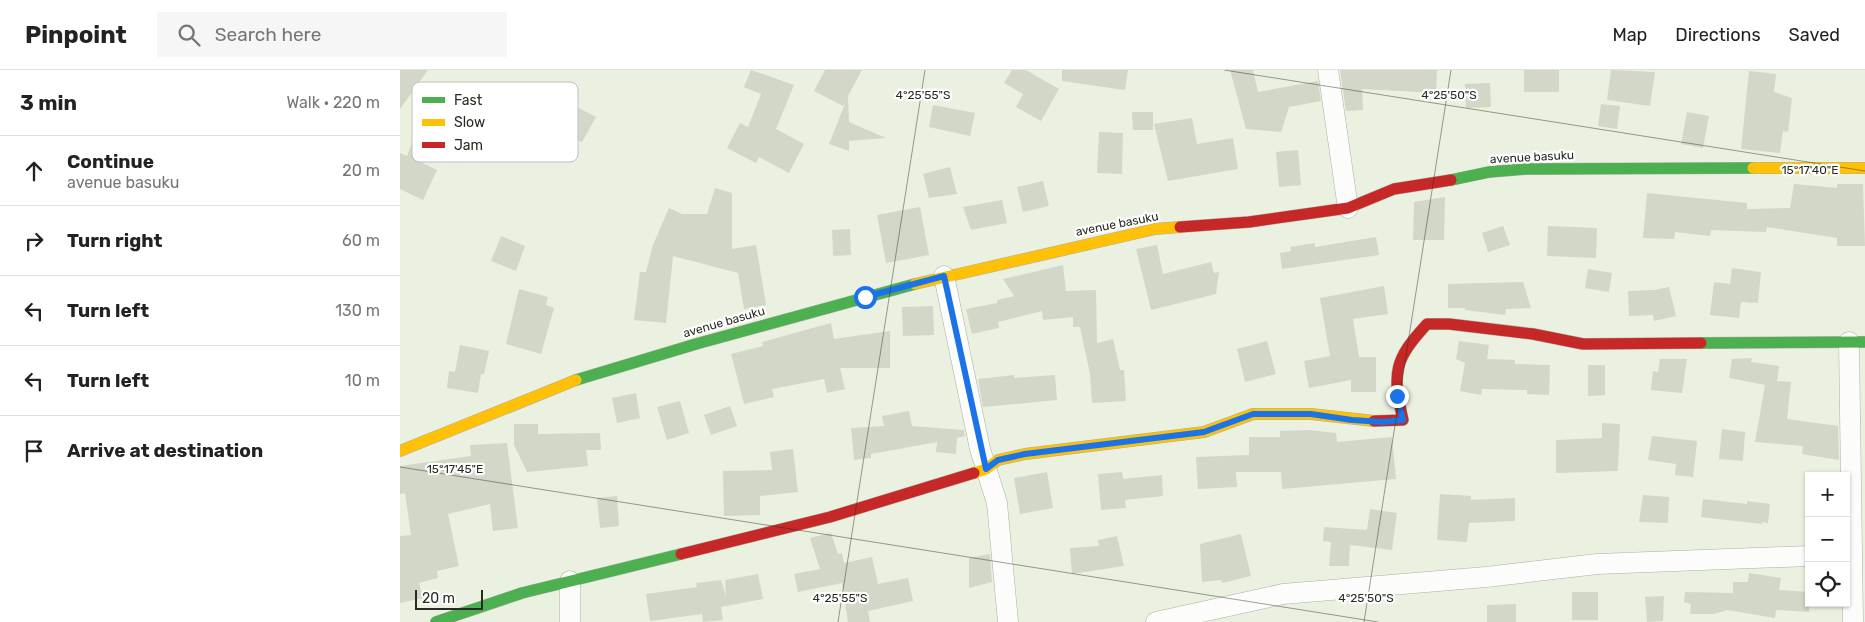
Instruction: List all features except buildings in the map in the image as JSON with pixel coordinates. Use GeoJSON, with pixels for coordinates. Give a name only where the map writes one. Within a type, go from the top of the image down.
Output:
{"type":"FeatureCollection","features":[{"type":"Feature","properties":{"kind":"street"},"geometry":{"type":"LineString","coordinates":[[1328,70],[1348,208]]}},
{"type":"Feature","properties":{"kind":"street","name":"avenue basuku"},"geometry":{"type":"LineString","coordinates":[[400,451],[570,382],[696,344],[944,276],[1155,229],[1249,222],[1348,208],[1394,189],[1489,172],[1526,169],[1865,168]]}},
{"type":"Feature","properties":{"kind":"street"},"geometry":{"type":"LineString","coordinates":[[944,276],[986,469],[1000,519],[1008,622]]}},
{"type":"Feature","properties":{"kind":"street"},"geometry":{"type":"LineString","coordinates":[[436,622],[522,593],[830,517],[986,469],[998,460],[1025,454],[1204,432],[1253,414],[1311,414],[1383,422],[1403,420],[1397,396],[1400,360],[1404,349],[1427,324],[1449,324],[1533,334],[1583,344],[1857,342],[1853,622]]}},
{"type":"Feature","properties":{"kind":"street"},"geometry":{"type":"LineString","coordinates":[[1156,622],[1283,594],[1486,577],[1597,564],[1805,556]]}},
{"type":"Feature","properties":{"kind":"street"},"geometry":{"type":"LineString","coordinates":[[570,581],[570,622]]}},
{"type":"Feature","properties":{"kind":"traffic: fast"},"geometry":{"type":"LineString","coordinates":[[1451,180],[1489,172],[1525,169],[1753,168]]}},
{"type":"Feature","properties":{"kind":"traffic: fast"},"geometry":{"type":"LineString","coordinates":[[576,380],[696,344],[915,284]]}},
{"type":"Feature","properties":{"kind":"traffic: fast"},"geometry":{"type":"LineString","coordinates":[[1701,343],[1865,342]]}},
{"type":"Feature","properties":{"kind":"traffic: fast"},"geometry":{"type":"LineString","coordinates":[[436,622],[522,593],[681,554]]}},
{"type":"Feature","properties":{"kind":"traffic: slow"},"geometry":{"type":"LineString","coordinates":[[1753,168],[1865,168]]}},
{"type":"Feature","properties":{"kind":"traffic: slow"},"geometry":{"type":"LineString","coordinates":[[915,284],[1155,229],[1180,227]]}},
{"type":"Feature","properties":{"kind":"traffic: slow"},"geometry":{"type":"LineString","coordinates":[[400,451],[576,380]]}},
{"type":"Feature","properties":{"kind":"traffic: slow"},"geometry":{"type":"LineString","coordinates":[[974,473],[986,469],[998,460],[1025,454],[1204,432],[1253,414],[1311,414],[1374,421]]}},
{"type":"Feature","properties":{"kind":"traffic: jam"},"geometry":{"type":"LineString","coordinates":[[1180,227],[1249,222],[1348,208],[1394,189],[1451,180]]}},
{"type":"Feature","properties":{"kind":"traffic: jam"},"geometry":{"type":"LineString","coordinates":[[1374,421],[1403,420],[1397,390],[1399,368],[1408,347],[1427,324],[1449,324],[1533,334],[1583,344],[1701,343]]}},
{"type":"Feature","properties":{"kind":"traffic: jam"},"geometry":{"type":"LineString","coordinates":[[681,554],[830,517],[974,473]]}},
{"type":"Feature","properties":{"kind":"route"},"geometry":{"type":"LineString","coordinates":[[865,297],[944,276],[980,450],[986,469],[998,460],[1025,454],[1204,432],[1253,414],[1311,414],[1383,422],[1403,420],[1397,396]]}}]}
